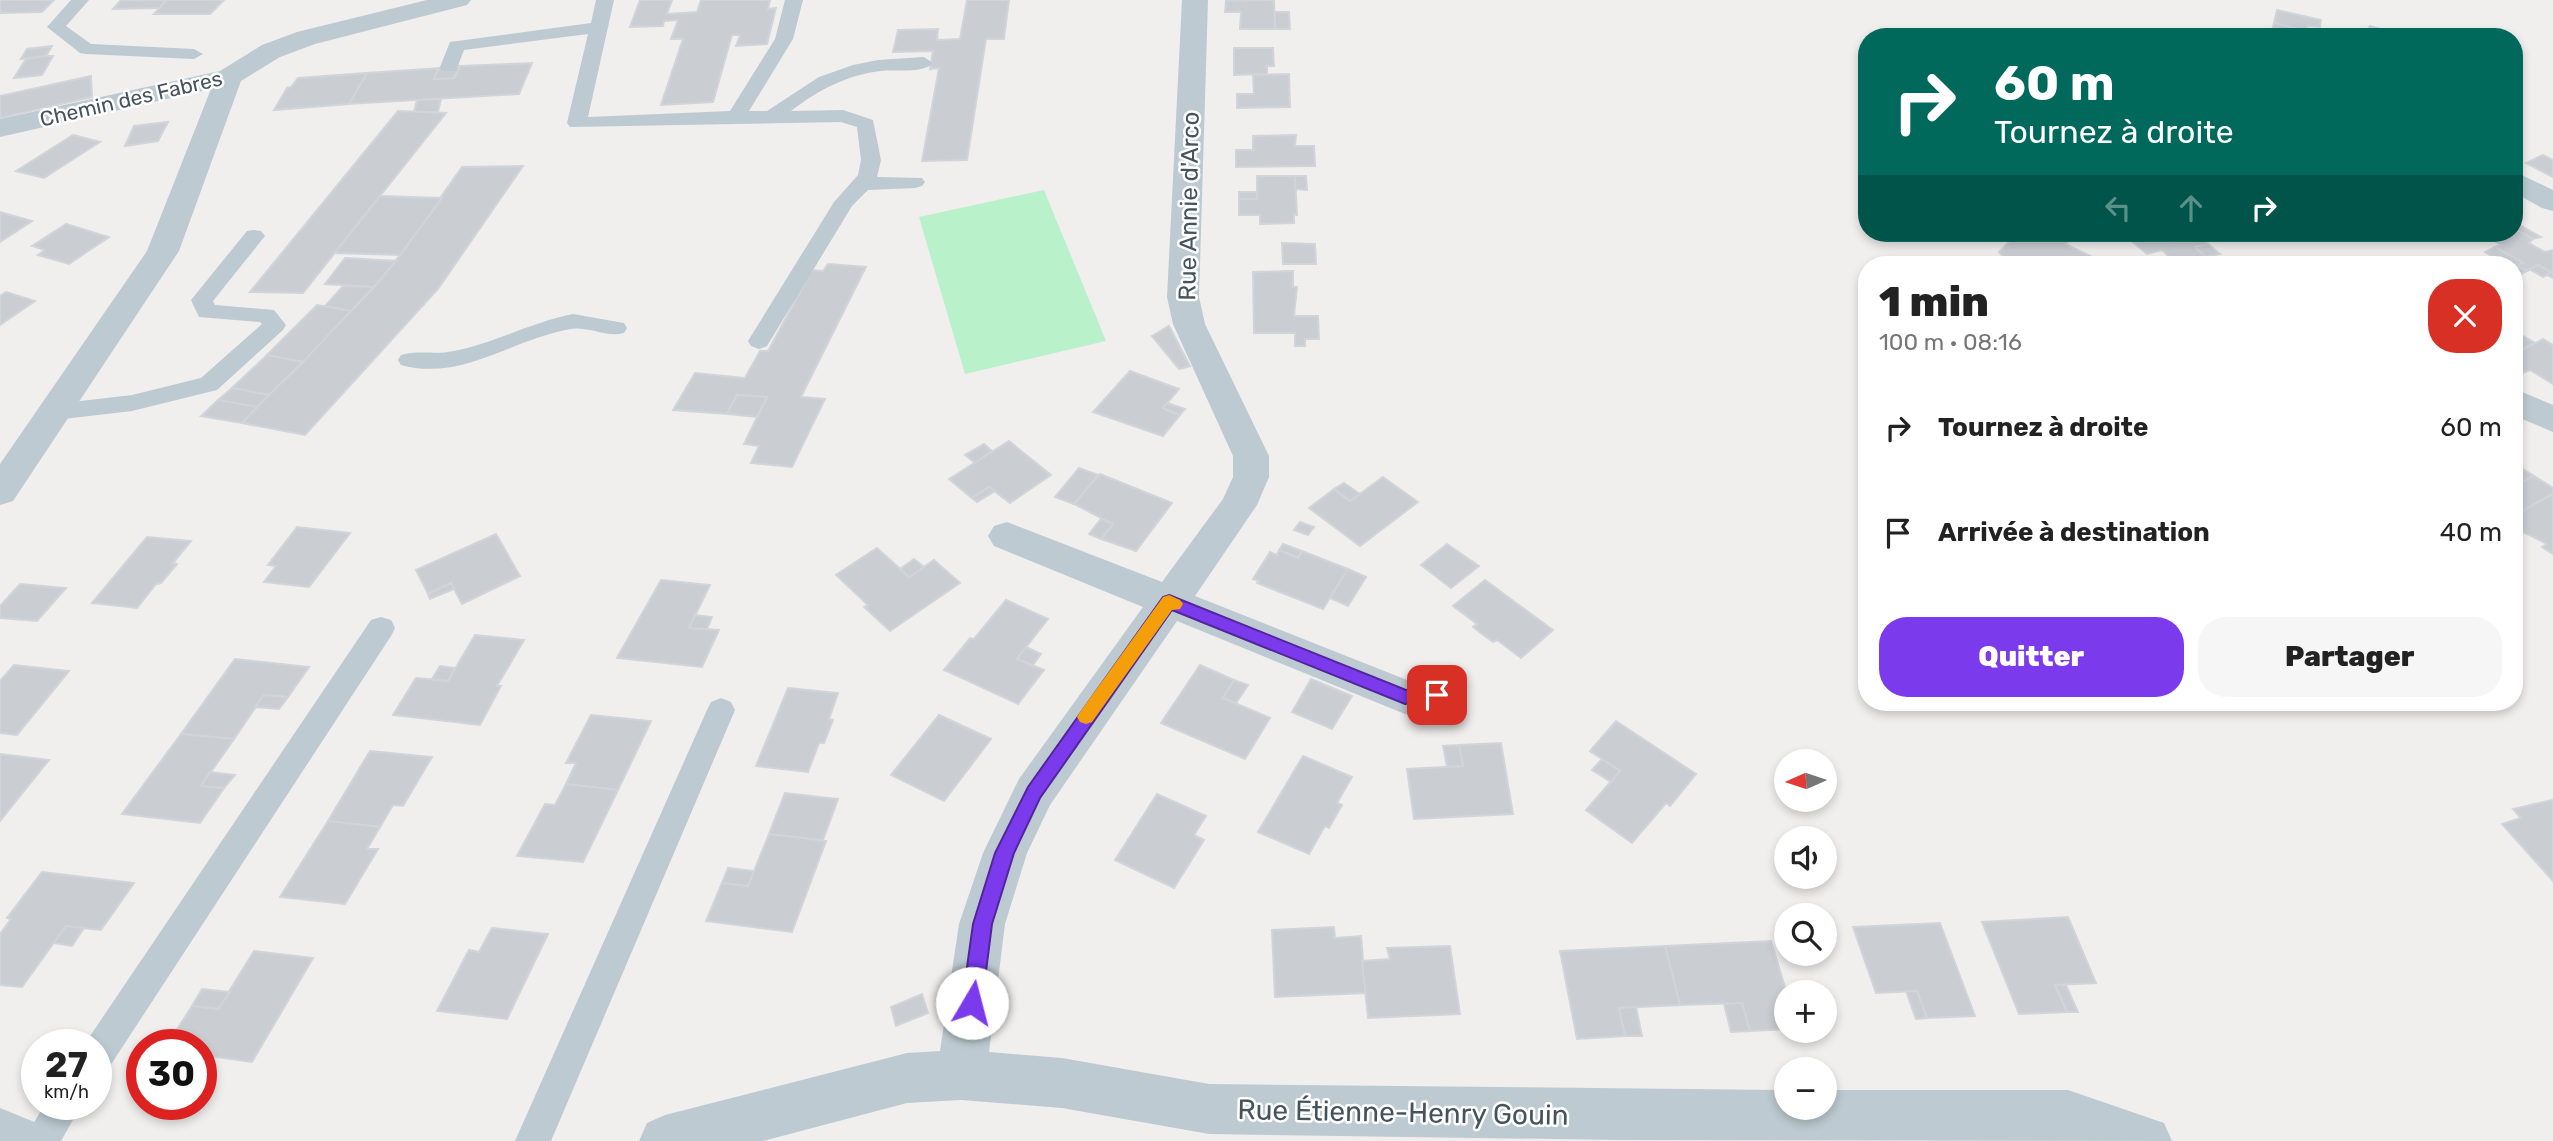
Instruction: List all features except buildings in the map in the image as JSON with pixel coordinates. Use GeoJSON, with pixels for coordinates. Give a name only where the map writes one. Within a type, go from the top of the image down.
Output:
{"type":"FeatureCollection","features":[{"type":"Feature","properties":{"kind":"street","name":"Chemin des Fabres"},"geometry":{"type":"LineString","coordinates":[[0,128],[229,77],[271,51],[306,38],[458,0]]}},
{"type":"Feature","properties":{"kind":"street","name":"Rue Annie d'Arco"},"geometry":{"type":"LineString","coordinates":[[961,1075],[982,924],[1005,853],[1034,792],[1238,505],[1251,477],[1251,456],[1189,324],[1183,297],[1195,0]]}},
{"type":"Feature","properties":{"kind":"street"},"geometry":{"type":"LineString","coordinates":[[0,492],[163,251],[229,77]]}},
{"type":"Feature","properties":{"kind":"street"},"geometry":{"type":"LineString","coordinates":[[2523,185],[2553,202]]}},
{"type":"Feature","properties":{"kind":"street"},"geometry":{"type":"LineString","coordinates":[[2523,405],[2553,420]]}},
{"type":"Feature","properties":{"kind":"street"},"geometry":{"type":"LineString","coordinates":[[1007,536],[1405,697],[1437,695]]}},
{"type":"Feature","properties":{"kind":"street","name":"Rue Étienne-Henry Gouin"},"geometry":{"type":"LineString","coordinates":[[665,1141],[907,1078],[961,1075],[1062,1083],[1209,1109],[1620,1115],[2067,1115],[2146,1141]]}},
{"type":"Feature","properties":{"kind":"street"},"geometry":{"type":"LineString","coordinates":[[0,1134],[19,1141]]}},
{"type":"Feature","properties":{"kind":"lane"},"geometry":{"type":"LineString","coordinates":[[80,0],[56,27],[86,49],[194,54]]}},
{"type":"Feature","properties":{"kind":"lane"},"geometry":{"type":"LineString","coordinates":[[605,0],[577,123],[843,116],[866,124],[873,166],[864,184],[844,202],[759,341]]}},
{"type":"Feature","properties":{"kind":"lane"},"geometry":{"type":"LineString","coordinates":[[736,117],[784,39],[794,0]]}},
{"type":"Feature","properties":{"kind":"lane"},"geometry":{"type":"LineString","coordinates":[[449,67],[456,46],[598,27]]}},
{"type":"Feature","properties":{"kind":"lane"},"geometry":{"type":"LineString","coordinates":[[772,116],[824,79],[889,64],[923,63]]}},
{"type":"Feature","properties":{"kind":"lane"},"geometry":{"type":"LineString","coordinates":[[864,184],[915,182]]}},
{"type":"Feature","properties":{"kind":"lane"},"geometry":{"type":"LineString","coordinates":[[55,412],[132,403],[209,384],[275,325],[265,315],[207,312],[202,300],[254,236]]}},
{"type":"Feature","properties":{"kind":"lane"},"geometry":{"type":"LineString","coordinates":[[409,360],[429,364],[467,358],[525,335],[574,320],[616,328]]}},
{"type":"Feature","properties":{"kind":"lane"},"geometry":{"type":"LineString","coordinates":[[112,1033],[381,628]]}},
{"type":"Feature","properties":{"kind":"lane"},"geometry":{"type":"LineString","coordinates":[[533,1141],[721,710]]}},
{"type":"Feature","properties":{"kind":"lane"},"geometry":{"type":"LineString","coordinates":[[41,1141],[55,1120]]}},
{"type":"Feature","properties":{"kind":"green space"},"geometry":{"type":"Polygon","coordinates":[[[1044,190],[1106,341],[965,374],[919,217],[1044,190]]]}},
{"type":"Feature","properties":{"kind":"slow traffic"},"geometry":{"type":"LineString","coordinates":[[1086,717],[1169,602],[1175,604]]}},
{"type":"Feature","properties":{"kind":"route"},"geometry":{"type":"LineString","coordinates":[[972,1003],[982,924],[1005,853],[1034,792],[1169,602],[1405,697],[1437,695]]}}]}
